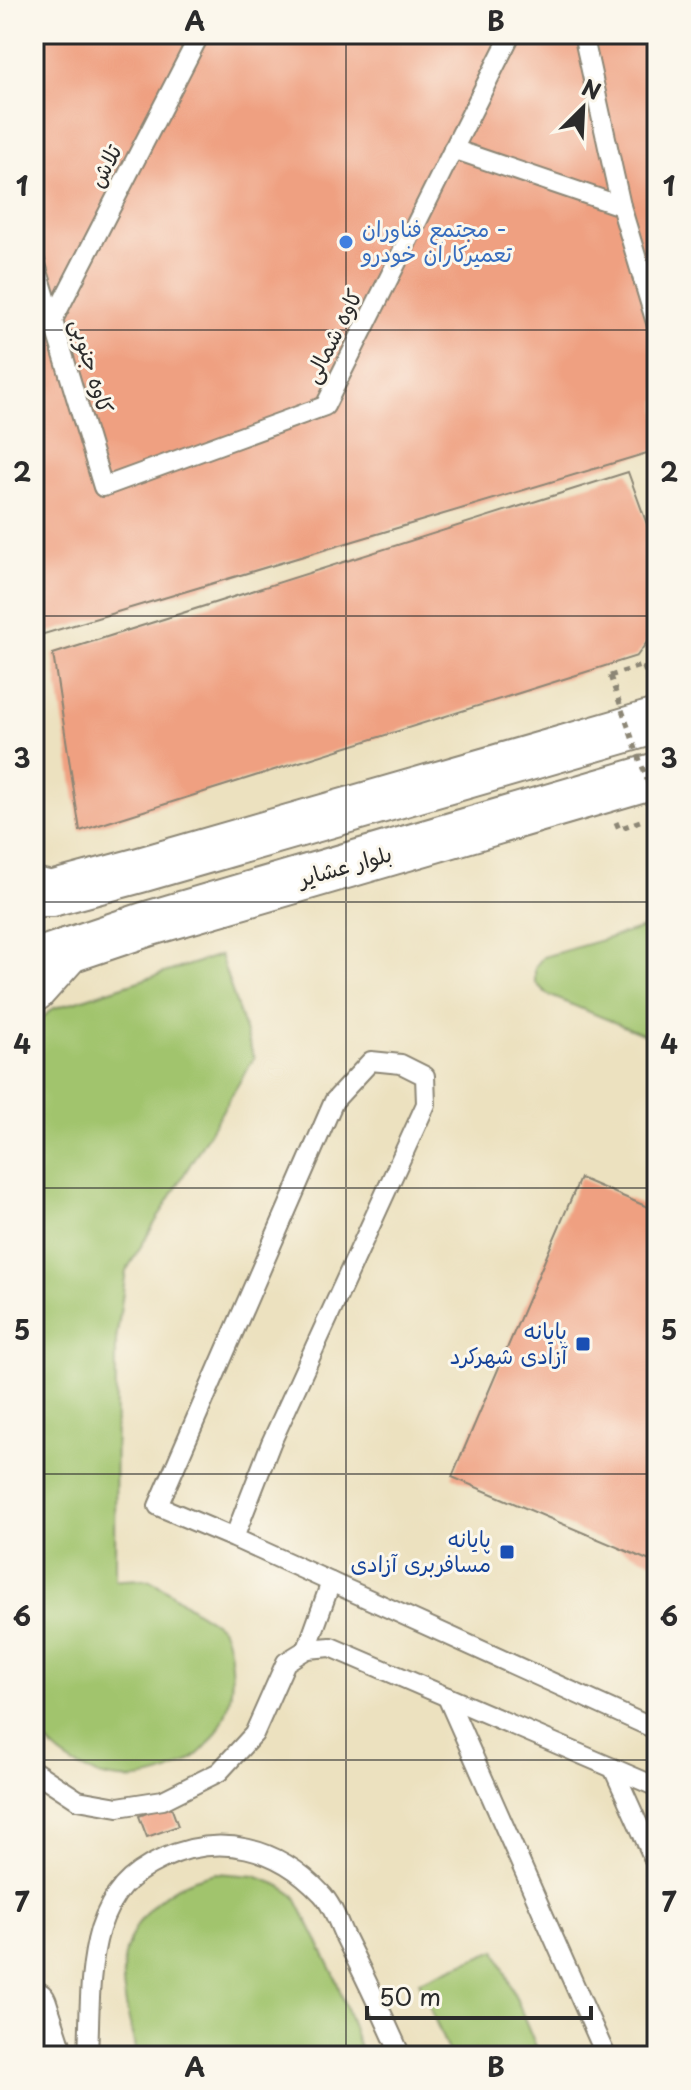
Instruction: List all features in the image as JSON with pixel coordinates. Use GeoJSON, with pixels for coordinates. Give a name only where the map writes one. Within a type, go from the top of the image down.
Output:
{"type":"FeatureCollection","features":[{"type":"Feature","properties":{"kind":"main road"},"geometry":{"type":"LineString","coordinates":[[40,893],[657,721]]}},
{"type":"Feature","properties":{"kind":"main road","name":"بلوار عشایر"},"geometry":{"type":"LineString","coordinates":[[51,956],[147,924],[650,788]]}},
{"type":"Feature","properties":{"kind":"main road"},"geometry":{"type":"LineString","coordinates":[[34,989],[51,956]]}},
{"type":"Feature","properties":{"kind":"main road"},"geometry":{"type":"LineString","coordinates":[[34,2004],[51,2056]]}},
{"type":"Feature","properties":{"kind":"lane","name":"تلاش"},"geometry":{"type":"LineString","coordinates":[[53,320],[200,34]]}},
{"type":"Feature","properties":{"kind":"lane","name":"کاوه شمالی"},"geometry":{"type":"LineString","coordinates":[[103,487],[325,406],[511,34]]}},
{"type":"Feature","properties":{"kind":"lane"},"geometry":{"type":"LineString","coordinates":[[583,34],[621,206],[657,326]]}},
{"type":"Feature","properties":{"kind":"lane"},"geometry":{"type":"LineString","coordinates":[[453,149],[621,206]]}},
{"type":"Feature","properties":{"kind":"lane","name":"کاوه جنوبی"},"geometry":{"type":"LineString","coordinates":[[34,258],[103,487]]}},
{"type":"Feature","properties":{"kind":"lane"},"geometry":{"type":"LineString","coordinates":[[234,1538],[271,1443],[426,1104],[425,1076],[401,1064],[371,1061],[334,1101],[158,1506],[657,1730]]}},
{"type":"Feature","properties":{"kind":"lane"},"geometry":{"type":"LineString","coordinates":[[307,1649],[331,1582]]}},
{"type":"Feature","properties":{"kind":"lane"},"geometry":{"type":"LineString","coordinates":[[34,1771],[78,1800],[118,1807],[163,1800],[219,1772],[254,1734],[286,1662],[307,1649],[331,1647],[657,1787]]}},
{"type":"Feature","properties":{"kind":"lane"},"geometry":{"type":"LineString","coordinates":[[447,1697],[606,2056]]}},
{"type":"Feature","properties":{"kind":"lane"},"geometry":{"type":"LineString","coordinates":[[613,1768],[657,1866]]}},
{"type":"Feature","properties":{"kind":"lane"},"geometry":{"type":"LineString","coordinates":[[88,2056],[90,1986],[95,1958],[101,1929],[118,1892],[137,1871],[186,1848],[217,1845],[244,1847],[274,1858],[297,1869],[325,1896],[401,2056]]}},
{"type":"Feature","properties":{"kind":"path"},"geometry":{"type":"LineString","coordinates":[[643,665],[610,676],[650,788]]}},
{"type":"Feature","properties":{"kind":"green space"},"geometry":{"type":"Polygon","coordinates":[[[657,924],[657,1040],[548,995],[535,982],[535,967],[543,957],[657,924]]]}},
{"type":"Feature","properties":{"kind":"green space"},"geometry":{"type":"Polygon","coordinates":[[[220,955],[254,1058],[126,1271],[116,1341],[115,1580],[151,1581],[222,1629],[231,1665],[228,1705],[214,1737],[190,1760],[160,1775],[127,1779],[93,1773],[61,1756],[34,1726],[34,1026],[52,1009],[220,955]]]}},
{"type":"Feature","properties":{"kind":"green space"},"geometry":{"type":"Polygon","coordinates":[[[216,1873],[255,1876],[279,1885],[295,1896],[334,1974],[363,2056],[136,2056],[123,1982],[129,1942],[148,1910],[162,1897],[216,1873]]]}},
{"type":"Feature","properties":{"kind":"green space"},"geometry":{"type":"Polygon","coordinates":[[[496,1950],[540,2056],[450,2056],[419,1981],[496,1950]]]}},
{"type":"Feature","properties":{"kind":"building","name":"مجتمع فناوران - تعمیرکاران خودرو"},"geometry":{"type":"Polygon","coordinates":[[[34,34],[657,34],[657,450],[34,637],[34,34]]]}},
{"type":"Feature","properties":{"kind":"building"},"geometry":{"type":"Polygon","coordinates":[[[628,472],[657,552],[657,628],[637,656],[80,831],[53,654],[628,472]]]}},
{"type":"Feature","properties":{"kind":"building","name":"پایانه آزادی شهرکرد"},"geometry":{"type":"Polygon","coordinates":[[[580,1178],[657,1211],[657,1564],[452,1477],[580,1178]]]}},
{"type":"Feature","properties":{"kind":"building"},"geometry":{"type":"Polygon","coordinates":[[[170,1804],[178,1826],[147,1837],[139,1816],[170,1804]]]}},
{"type":"Feature","properties":{"kind":"place","name":"مجتمع فناوران - تعمیرکاران خودرو"},"geometry":{"type":"Point","coordinates":[346,242]}},
{"type":"Feature","properties":{"kind":"place","name":"پایانه آزادی شهرکرد"},"geometry":{"type":"Point","coordinates":[583,1344]}},
{"type":"Feature","properties":{"kind":"place","name":"پایانه مسافربری آزادی"},"geometry":{"type":"Point","coordinates":[507,1552]}}]}
